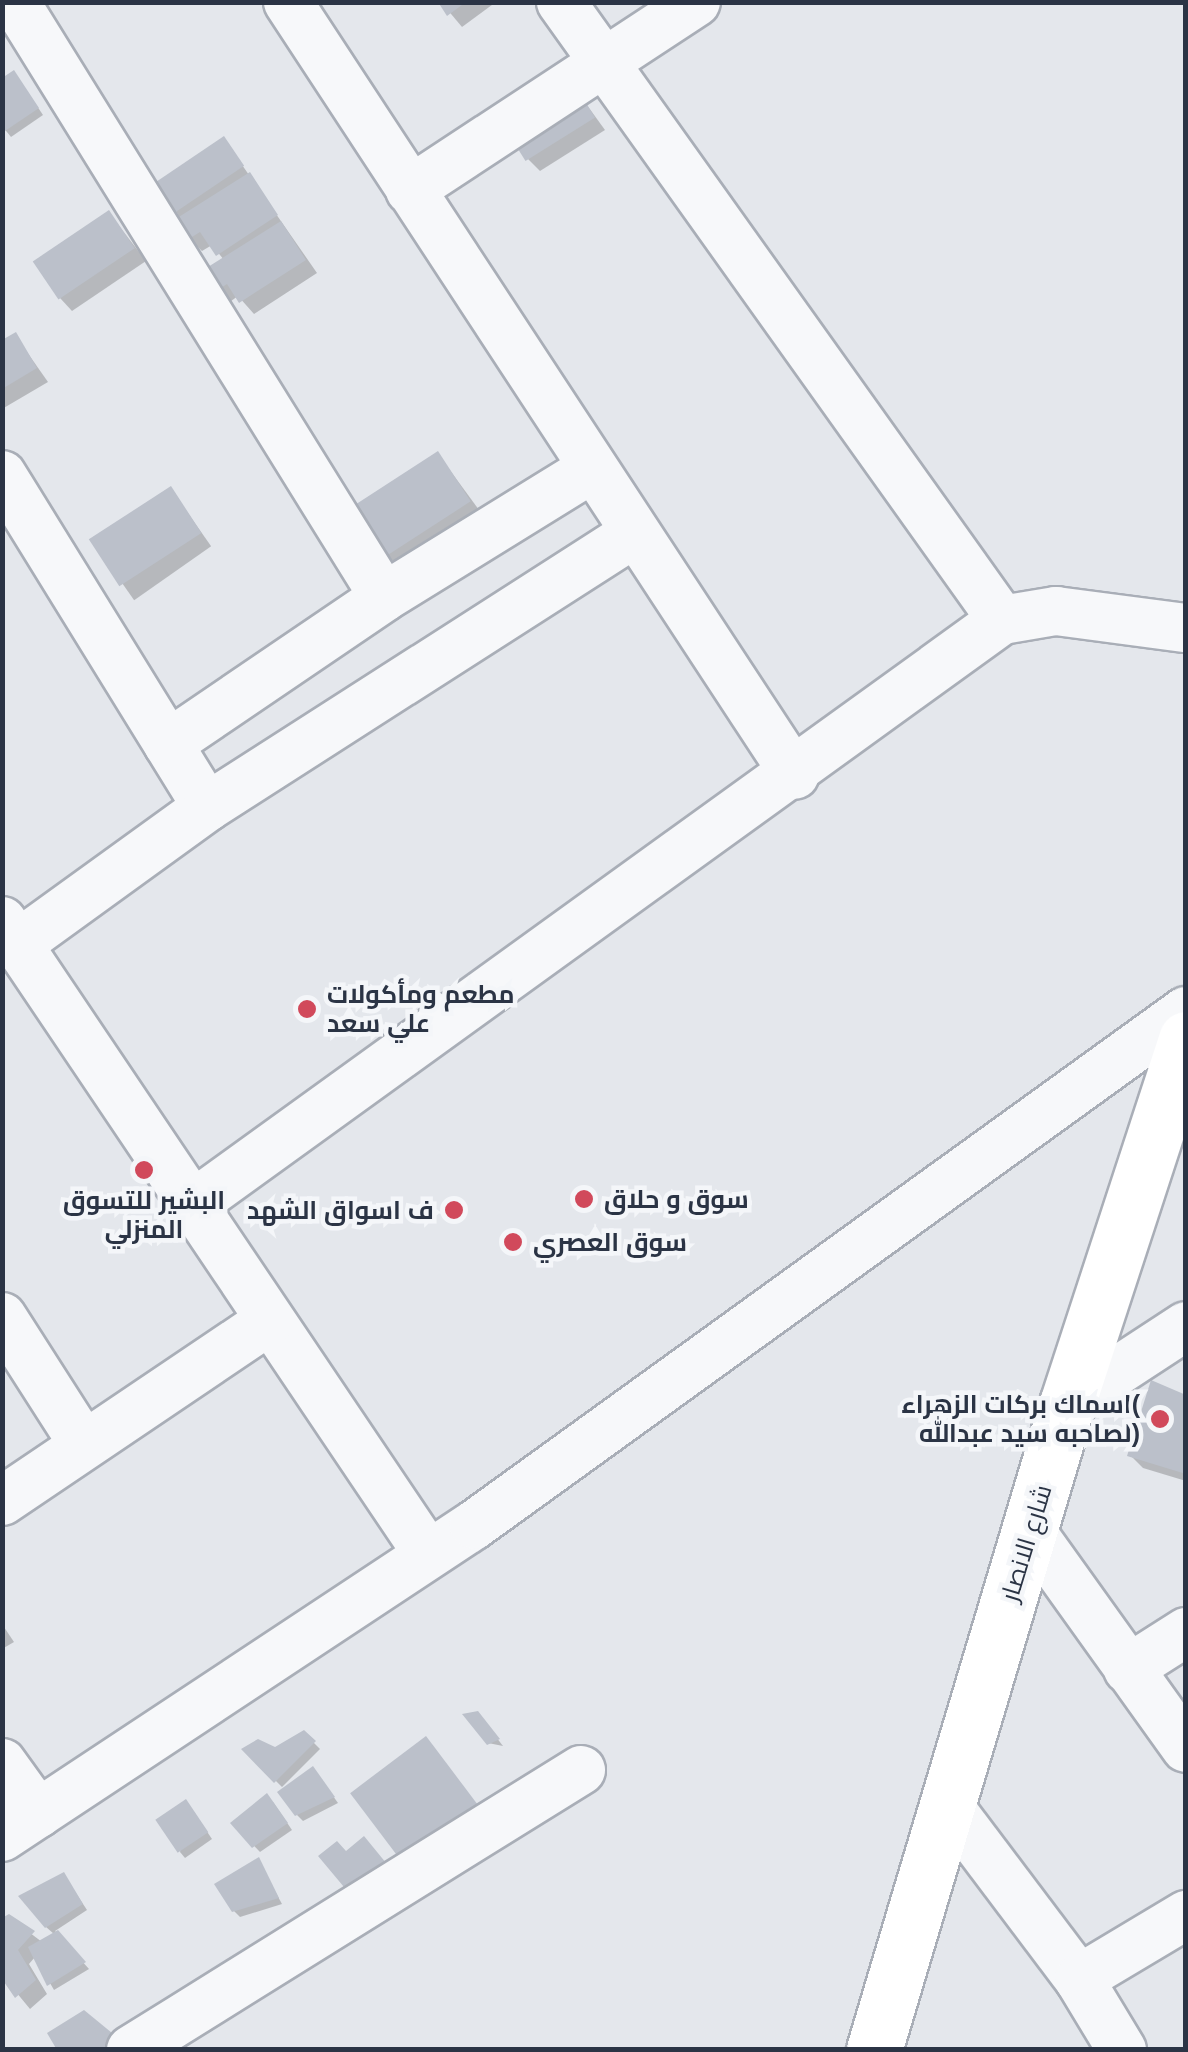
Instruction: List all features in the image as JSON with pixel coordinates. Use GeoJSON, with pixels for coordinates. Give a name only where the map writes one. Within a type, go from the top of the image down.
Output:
{"type":"FeatureCollection","features":[{"type":"Feature","properties":{"kind":"street"},"geometry":{"type":"LineString","coordinates":[[15,2],[384,598]]}},
{"type":"Feature","properties":{"kind":"street"},"geometry":{"type":"LineString","coordinates":[[288,2],[633,534],[795,775]]}},
{"type":"Feature","properties":{"kind":"street"},"geometry":{"type":"LineString","coordinates":[[561,2],[1002,620]]}},
{"type":"Feature","properties":{"kind":"street"},"geometry":{"type":"LineString","coordinates":[[410,190],[696,2]]}},
{"type":"Feature","properties":{"kind":"street"},"geometry":{"type":"LineString","coordinates":[[168,744],[384,598],[591,469]]}},
{"type":"Feature","properties":{"kind":"street"},"geometry":{"type":"LineString","coordinates":[[2,475],[207,807]]}},
{"type":"Feature","properties":{"kind":"street"},"geometry":{"type":"LineString","coordinates":[[428,1554],[10,933],[633,534]]}},
{"type":"Feature","properties":{"kind":"street"},"geometry":{"type":"LineString","coordinates":[[192,1205],[795,775],[1002,620],[1056,611],[1186,628]]}},
{"type":"Feature","properties":{"kind":"street"},"geometry":{"type":"LineString","coordinates":[[2,1763],[20,1825],[428,1554],[1186,1011]]}},
{"type":"Feature","properties":{"kind":"street","name":"شارع الانصار"},"geometry":{"type":"LineString","coordinates":[[874,2050],[1068,1404],[1186,1038]]}},
{"type":"Feature","properties":{"kind":"street"},"geometry":{"type":"LineString","coordinates":[[2,1317],[84,1445]]}},
{"type":"Feature","properties":{"kind":"street"},"geometry":{"type":"LineString","coordinates":[[2,1501],[270,1320]]}},
{"type":"Feature","properties":{"kind":"street"},"geometry":{"type":"LineString","coordinates":[[1068,1404],[1186,1326]]}},
{"type":"Feature","properties":{"kind":"street"},"geometry":{"type":"LineString","coordinates":[[1030,1530],[1186,1748]]}},
{"type":"Feature","properties":{"kind":"street"},"geometry":{"type":"LineString","coordinates":[[1128,1669],[1186,1632]]}},
{"type":"Feature","properties":{"kind":"street"},"geometry":{"type":"LineString","coordinates":[[132,2050],[582,1770]]}},
{"type":"Feature","properties":{"kind":"street"},"geometry":{"type":"LineString","coordinates":[[947,1804],[1079,1979],[1122,2050]]}},
{"type":"Feature","properties":{"kind":"street"},"geometry":{"type":"LineString","coordinates":[[1079,1979],[1186,1915]]}},
{"type":"Feature","properties":{"kind":"building"},"geometry":{"type":"Polygon","coordinates":[[[438,2],[466,2],[447,16],[438,2]]]}},
{"type":"Feature","properties":{"kind":"building"},"geometry":{"type":"Polygon","coordinates":[[[14,70],[39,108],[2,133],[2,78],[14,70]]]}},
{"type":"Feature","properties":{"kind":"building"},"geometry":{"type":"Polygon","coordinates":[[[576,87],[595,118],[526,161],[506,130],[576,87]]]}},
{"type":"Feature","properties":{"kind":"building"},"geometry":{"type":"Polygon","coordinates":[[[224,136],[244,166],[175,212],[155,182],[224,136]]]}},
{"type":"Feature","properties":{"kind":"building"},"geometry":{"type":"Polygon","coordinates":[[[250,172],[278,215],[216,256],[200,232],[187,240],[174,220],[250,172]]]}},
{"type":"Feature","properties":{"kind":"building"},"geometry":{"type":"Polygon","coordinates":[[[109,210],[135,248],[58,300],[33,261],[109,210]]]}},
{"type":"Feature","properties":{"kind":"building"},"geometry":{"type":"Polygon","coordinates":[[[281,221],[306,260],[239,303],[227,284],[213,293],[200,272],[281,221]]]}},
{"type":"Feature","properties":{"kind":"building"},"geometry":{"type":"Polygon","coordinates":[[[16,332],[37,368],[2,389],[2,340],[16,332]]]}},
{"type":"Feature","properties":{"kind":"building"},"geometry":{"type":"Polygon","coordinates":[[[438,451],[471,501],[385,557],[352,507],[438,451]]]}},
{"type":"Feature","properties":{"kind":"building"},"geometry":{"type":"Polygon","coordinates":[[[171,486],[201,533],[119,586],[89,539],[171,486]]]}},
{"type":"Feature","properties":{"kind":"building"},"geometry":{"type":"Polygon","coordinates":[[[1151,1380],[1186,1395],[1186,1474],[1127,1456],[1151,1380]]]}},
{"type":"Feature","properties":{"kind":"building"},"geometry":{"type":"Polygon","coordinates":[[[478,1711],[500,1739],[487,1745],[462,1714],[478,1711]]]}},
{"type":"Feature","properties":{"kind":"building"},"geometry":{"type":"Polygon","coordinates":[[[304,1730],[316,1741],[274,1783],[241,1749],[258,1739],[275,1747],[304,1730]]]}},
{"type":"Feature","properties":{"kind":"building"},"geometry":{"type":"Polygon","coordinates":[[[426,1736],[478,1805],[402,1862],[350,1793],[426,1736]]]}},
{"type":"Feature","properties":{"kind":"building"},"geometry":{"type":"Polygon","coordinates":[[[313,1766],[335,1797],[295,1816],[277,1792],[313,1766]]]}},
{"type":"Feature","properties":{"kind":"building"},"geometry":{"type":"Polygon","coordinates":[[[267,1793],[288,1823],[252,1848],[230,1823],[267,1793]]]}},
{"type":"Feature","properties":{"kind":"building"},"geometry":{"type":"Polygon","coordinates":[[[186,1799],[208,1832],[178,1853],[155,1820],[186,1799]]]}},
{"type":"Feature","properties":{"kind":"building"},"geometry":{"type":"Polygon","coordinates":[[[364,1836],[391,1869],[354,1899],[318,1856],[337,1841],[346,1851],[364,1836]]]}},
{"type":"Feature","properties":{"kind":"building"},"geometry":{"type":"Polygon","coordinates":[[[259,1857],[279,1898],[232,1912],[214,1884],[259,1857]]]}},
{"type":"Feature","properties":{"kind":"building"},"geometry":{"type":"Polygon","coordinates":[[[64,1872],[83,1904],[45,1928],[18,1896],[64,1872]]]}},
{"type":"Feature","properties":{"kind":"building"},"geometry":{"type":"Polygon","coordinates":[[[9,1914],[35,1931],[18,1950],[36,1980],[15,1998],[2,1979],[2,1918],[9,1914]]]}},
{"type":"Feature","properties":{"kind":"building"},"geometry":{"type":"Polygon","coordinates":[[[58,1930],[86,1962],[47,1986],[28,1947],[58,1930]]]}},
{"type":"Feature","properties":{"kind":"building"},"geometry":{"type":"Polygon","coordinates":[[[84,2010],[123,2042],[111,2050],[57,2050],[47,2033],[84,2010]]]}},
{"type":"Feature","properties":{"kind":"place","name":"مطعم ومأكولات علي سعد"},"geometry":{"type":"Point","coordinates":[307,1009]}},
{"type":"Feature","properties":{"kind":"place","name":"البشير للتسوق المنزلي"},"geometry":{"type":"Point","coordinates":[144,1170]}},
{"type":"Feature","properties":{"kind":"place","name":"سوق و حلاق"},"geometry":{"type":"Point","coordinates":[584,1199]}},
{"type":"Feature","properties":{"kind":"place","name":"ف اسواق الشهد"},"geometry":{"type":"Point","coordinates":[454,1210]}},
{"type":"Feature","properties":{"kind":"place","name":"سوق العصري"},"geometry":{"type":"Point","coordinates":[513,1242]}},
{"type":"Feature","properties":{"kind":"place","name":"اسماك بركات الزهراء( لصاحبه سيد عبدالله)"},"geometry":{"type":"Point","coordinates":[1160,1419]}}]}
